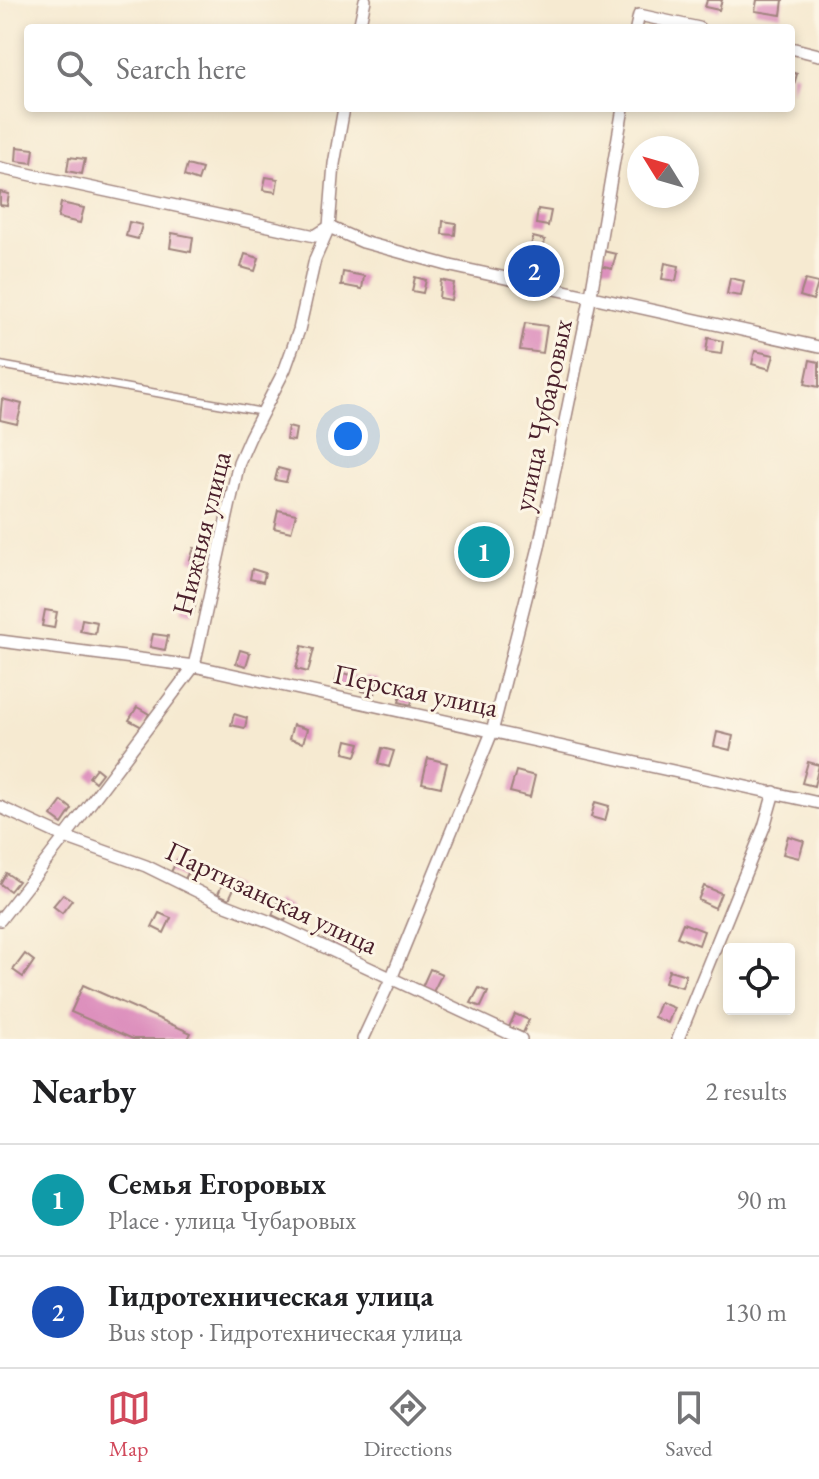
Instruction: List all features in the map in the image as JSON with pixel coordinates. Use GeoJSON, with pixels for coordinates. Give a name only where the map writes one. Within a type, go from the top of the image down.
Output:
{"type":"FeatureCollection","features":[{"type":"Feature","properties":{"kind":"street"},"geometry":{"type":"LineString","coordinates":[[360,24],[365,0]]}},
{"type":"Feature","properties":{"kind":"street"},"geometry":{"type":"LineString","coordinates":[[637,24],[639,15],[681,24]]}},
{"type":"Feature","properties":{"kind":"street"},"geometry":{"type":"LineString","coordinates":[[795,49],[819,55]]}},
{"type":"Feature","properties":{"kind":"street","name":"Нижняя улица"},"geometry":{"type":"LineString","coordinates":[[0,920],[194,666],[239,462],[293,351],[315,259],[329,227],[334,164],[343,112]]}},
{"type":"Feature","properties":{"kind":"street","name":"улица Чубаровых"},"geometry":{"type":"LineString","coordinates":[[363,1039],[391,979],[492,732],[539,547],[591,295],[622,112]]}},
{"type":"Feature","properties":{"kind":"street"},"geometry":{"type":"LineString","coordinates":[[0,168],[315,236],[329,227],[363,242],[451,266],[819,347]]}},
{"type":"Feature","properties":{"kind":"street","name":"Перская улица"},"geometry":{"type":"LineString","coordinates":[[0,641],[194,666],[819,803]]}},
{"type":"Feature","properties":{"kind":"street"},"geometry":{"type":"LineString","coordinates":[[678,1039],[764,827],[774,792]]}},
{"type":"Feature","properties":{"kind":"street","name":"Партизанская улица"},"geometry":{"type":"LineString","coordinates":[[0,807],[65,837],[146,866],[521,1039]]}},
{"type":"Feature","properties":{"kind":"lane"},"geometry":{"type":"LineString","coordinates":[[0,365],[263,412]]}},
{"type":"Feature","properties":{"kind":"building"},"geometry":{"type":"Polygon","coordinates":[[[707,0],[722,0],[719,10],[705,7],[707,0]]]}},
{"type":"Feature","properties":{"kind":"building"},"geometry":{"type":"Polygon","coordinates":[[[757,0],[783,0],[781,15],[755,11],[757,0]]]}},
{"type":"Feature","properties":{"kind":"building"},"geometry":{"type":"Polygon","coordinates":[[[17,147],[34,149],[32,163],[16,161],[17,147]]]}},
{"type":"Feature","properties":{"kind":"building"},"geometry":{"type":"Polygon","coordinates":[[[69,157],[85,159],[82,174],[67,171],[69,157]]]}},
{"type":"Feature","properties":{"kind":"building"},"geometry":{"type":"Polygon","coordinates":[[[187,165],[202,169],[198,181],[184,176],[187,165]]]}},
{"type":"Feature","properties":{"kind":"building"},"geometry":{"type":"Polygon","coordinates":[[[266,177],[278,179],[276,192],[263,190],[266,177]]]}},
{"type":"Feature","properties":{"kind":"building"},"geometry":{"type":"Polygon","coordinates":[[[0,192],[9,194],[7,206],[0,205],[0,192]]]}},
{"type":"Feature","properties":{"kind":"building"},"geometry":{"type":"Polygon","coordinates":[[[61,203],[84,208],[80,223],[58,218],[61,203]]]}},
{"type":"Feature","properties":{"kind":"building"},"geometry":{"type":"Polygon","coordinates":[[[538,209],[551,211],[548,226],[536,224],[538,209]]]}},
{"type":"Feature","properties":{"kind":"building"},"geometry":{"type":"Polygon","coordinates":[[[443,221],[456,223],[455,235],[442,234],[443,221]]]}},
{"type":"Feature","properties":{"kind":"building"},"geometry":{"type":"Polygon","coordinates":[[[129,222],[142,225],[138,239],[126,236],[129,222]]]}},
{"type":"Feature","properties":{"kind":"building"},"geometry":{"type":"Polygon","coordinates":[[[172,233],[193,237],[191,252],[170,248],[172,233]]]}},
{"type":"Feature","properties":{"kind":"building"},"geometry":{"type":"Polygon","coordinates":[[[533,237],[545,240],[542,254],[530,251],[533,237]]]}},
{"type":"Feature","properties":{"kind":"building"},"geometry":{"type":"Polygon","coordinates":[[[603,251],[616,254],[612,269],[600,266],[603,251]]]}},
{"type":"Feature","properties":{"kind":"building"},"geometry":{"type":"Polygon","coordinates":[[[245,254],[259,258],[255,271],[241,267],[245,254]]]}},
{"type":"Feature","properties":{"kind":"building"},"geometry":{"type":"Polygon","coordinates":[[[665,263],[679,266],[676,281],[662,279],[665,263]]]}},
{"type":"Feature","properties":{"kind":"building"},"geometry":{"type":"Polygon","coordinates":[[[343,272],[364,276],[362,289],[341,285],[343,272]]]}},
{"type":"Feature","properties":{"kind":"building"},"geometry":{"type":"Polygon","coordinates":[[[415,277],[426,280],[423,293],[412,291],[415,277]]]}},
{"type":"Feature","properties":{"kind":"building"},"geometry":{"type":"Polygon","coordinates":[[[730,278],[744,281],[741,296],[727,294],[730,278]]]}},
{"type":"Feature","properties":{"kind":"building"},"geometry":{"type":"Polygon","coordinates":[[[441,280],[454,283],[451,300],[439,298],[441,280]]]}},
{"type":"Feature","properties":{"kind":"building"},"geometry":{"type":"Polygon","coordinates":[[[805,280],[818,283],[813,300],[800,296],[805,280]]]}},
{"type":"Feature","properties":{"kind":"building"},"geometry":{"type":"Polygon","coordinates":[[[525,323],[547,326],[543,353],[520,350],[525,323]]]}},
{"type":"Feature","properties":{"kind":"building"},"geometry":{"type":"Polygon","coordinates":[[[708,338],[723,341],[721,354],[706,352],[708,338]]]}},
{"type":"Feature","properties":{"kind":"building"},"geometry":{"type":"Polygon","coordinates":[[[755,351],[774,355],[770,369],[752,364],[755,351]]]}},
{"type":"Feature","properties":{"kind":"building"},"geometry":{"type":"Polygon","coordinates":[[[810,360],[819,362],[819,387],[805,384],[810,360]]]}},
{"type":"Feature","properties":{"kind":"building"},"geometry":{"type":"Polygon","coordinates":[[[2,399],[22,404],[17,424],[0,420],[2,399]]]}},
{"type":"Feature","properties":{"kind":"building"},"geometry":{"type":"Polygon","coordinates":[[[288,427],[296,429],[294,441],[286,440],[288,427]]]}},
{"type":"Feature","properties":{"kind":"building"},"geometry":{"type":"Polygon","coordinates":[[[278,468],[289,471],[286,482],[275,480],[278,468]]]}},
{"type":"Feature","properties":{"kind":"building"},"geometry":{"type":"Polygon","coordinates":[[[213,488],[225,491],[223,501],[210,498],[213,488]]]}},
{"type":"Feature","properties":{"kind":"building"},"geometry":{"type":"Polygon","coordinates":[[[278,510],[296,514],[291,532],[274,528],[278,510]]]}},
{"type":"Feature","properties":{"kind":"building"},"geometry":{"type":"Polygon","coordinates":[[[474,534],[502,542],[494,569],[467,562],[474,534]]]}},
{"type":"Feature","properties":{"kind":"building"},"geometry":{"type":"Polygon","coordinates":[[[194,548],[205,551],[202,563],[190,560],[194,548]]]}},
{"type":"Feature","properties":{"kind":"building"},"geometry":{"type":"Polygon","coordinates":[[[252,569],[265,573],[263,582],[250,579],[252,569]]]}},
{"type":"Feature","properties":{"kind":"building"},"geometry":{"type":"Polygon","coordinates":[[[185,599],[196,601],[193,614],[182,611],[185,599]]]}},
{"type":"Feature","properties":{"kind":"building"},"geometry":{"type":"Polygon","coordinates":[[[45,610],[57,612],[54,628],[42,626],[45,610]]]}},
{"type":"Feature","properties":{"kind":"building"},"geometry":{"type":"Polygon","coordinates":[[[82,619],[97,622],[95,634],[80,631],[82,619]]]}},
{"type":"Feature","properties":{"kind":"building"},"geometry":{"type":"Polygon","coordinates":[[[153,634],[168,636],[165,650],[150,647],[153,634]]]}},
{"type":"Feature","properties":{"kind":"building"},"geometry":{"type":"Polygon","coordinates":[[[302,646],[314,649],[308,672],[296,669],[302,646]]]}},
{"type":"Feature","properties":{"kind":"building"},"geometry":{"type":"Polygon","coordinates":[[[240,650],[250,653],[246,666],[236,663],[240,650]]]}},
{"type":"Feature","properties":{"kind":"building"},"geometry":{"type":"Polygon","coordinates":[[[338,672],[356,676],[353,689],[335,684],[338,672]]]}},
{"type":"Feature","properties":{"kind":"building"},"geometry":{"type":"Polygon","coordinates":[[[366,676],[379,679],[375,694],[362,691],[366,676]]]}},
{"type":"Feature","properties":{"kind":"building"},"geometry":{"type":"Polygon","coordinates":[[[403,686],[415,689],[411,705],[399,702],[403,686]]]}},
{"type":"Feature","properties":{"kind":"building"},"geometry":{"type":"Polygon","coordinates":[[[137,707],[149,714],[142,727],[129,720],[137,707]]]}},
{"type":"Feature","properties":{"kind":"building"},"geometry":{"type":"Polygon","coordinates":[[[234,714],[247,718],[245,728],[231,725],[234,714]]]}},
{"type":"Feature","properties":{"kind":"building"},"geometry":{"type":"Polygon","coordinates":[[[293,725],[307,729],[303,743],[289,739],[293,725]]]}},
{"type":"Feature","properties":{"kind":"building"},"geometry":{"type":"Polygon","coordinates":[[[717,732],[733,736],[730,750],[714,746],[717,732]]]}},
{"type":"Feature","properties":{"kind":"building"},"geometry":{"type":"Polygon","coordinates":[[[347,740],[360,743],[356,756],[344,753],[347,740]]]}},
{"type":"Feature","properties":{"kind":"building"},"geometry":{"type":"Polygon","coordinates":[[[382,748],[394,751],[389,767],[378,764],[382,748]]]}},
{"type":"Feature","properties":{"kind":"building"},"geometry":{"type":"Polygon","coordinates":[[[428,758],[447,763],[441,787],[422,783],[428,758]]]}},
{"type":"Feature","properties":{"kind":"building"},"geometry":{"type":"Polygon","coordinates":[[[808,762],[819,765],[814,786],[802,783],[808,762]]]}},
{"type":"Feature","properties":{"kind":"building"},"geometry":{"type":"Polygon","coordinates":[[[96,768],[102,773],[95,782],[89,777],[96,768]]]}},
{"type":"Feature","properties":{"kind":"building"},"geometry":{"type":"Polygon","coordinates":[[[516,771],[535,776],[530,797],[510,792],[516,771]]]}},
{"type":"Feature","properties":{"kind":"building"},"geometry":{"type":"Polygon","coordinates":[[[62,801],[72,809],[62,824],[51,816],[62,801]]]}},
{"type":"Feature","properties":{"kind":"building"},"geometry":{"type":"Polygon","coordinates":[[[595,802],[609,806],[605,821],[591,817],[595,802]]]}},
{"type":"Feature","properties":{"kind":"building"},"geometry":{"type":"Polygon","coordinates":[[[788,836],[804,841],[799,858],[783,854],[788,836]]]}},
{"type":"Feature","properties":{"kind":"building"},"geometry":{"type":"Polygon","coordinates":[[[177,860],[191,867],[185,879],[171,872],[177,860]]]}},
{"type":"Feature","properties":{"kind":"building"},"geometry":{"type":"Polygon","coordinates":[[[6,873],[18,881],[10,891],[0,884],[6,873]]]}},
{"type":"Feature","properties":{"kind":"building"},"geometry":{"type":"Polygon","coordinates":[[[224,881],[235,886],[229,899],[218,894],[224,881]]]}},
{"type":"Feature","properties":{"kind":"building"},"geometry":{"type":"Polygon","coordinates":[[[704,886],[721,893],[715,908],[698,900],[704,886]]]}},
{"type":"Feature","properties":{"kind":"building"},"geometry":{"type":"Polygon","coordinates":[[[63,894],[72,900],[62,913],[53,906],[63,894]]]}},
{"type":"Feature","properties":{"kind":"building"},"geometry":{"type":"Polygon","coordinates":[[[278,902],[291,908],[285,921],[272,915],[278,902]]]}},
{"type":"Feature","properties":{"kind":"building"},"geometry":{"type":"Polygon","coordinates":[[[159,913],[171,918],[164,933],[152,927],[159,913]]]}},
{"type":"Feature","properties":{"kind":"building"},"geometry":{"type":"Polygon","coordinates":[[[683,923],[704,931],[699,945],[677,937],[683,923]]]}},
{"type":"Feature","properties":{"kind":"building"},"geometry":{"type":"Polygon","coordinates":[[[339,931],[350,937],[344,951],[332,945],[339,931]]]}},
{"type":"Feature","properties":{"kind":"building"},"geometry":{"type":"Polygon","coordinates":[[[25,954],[34,961],[23,977],[13,970],[25,954]]]}},
{"type":"Feature","properties":{"kind":"building"},"geometry":{"type":"Polygon","coordinates":[[[430,969],[442,974],[433,992],[422,987],[430,969]]]}},
{"type":"Feature","properties":{"kind":"building"},"geometry":{"type":"Polygon","coordinates":[[[669,970],[686,975],[682,987],[665,982],[669,970]]]}},
{"type":"Feature","properties":{"kind":"building"},"geometry":{"type":"Polygon","coordinates":[[[83,985],[191,1033],[188,1039],[133,1039],[71,1012],[83,985]]]}},
{"type":"Feature","properties":{"kind":"building"},"geometry":{"type":"Polygon","coordinates":[[[479,988],[488,992],[481,1007],[471,1003],[479,988]]]}},
{"type":"Feature","properties":{"kind":"building"},"geometry":{"type":"Polygon","coordinates":[[[660,1002],[674,1008],[668,1023],[654,1017],[660,1002]]]}},
{"type":"Feature","properties":{"kind":"building"},"geometry":{"type":"Polygon","coordinates":[[[515,1014],[529,1020],[523,1033],[509,1027],[515,1014]]]}},
{"type":"Feature","properties":{"kind":"place","name":"Гидротехническая улица"},"geometry":{"type":"Point","coordinates":[534,271]}},
{"type":"Feature","properties":{"kind":"place","name":"Семья Егоровых"},"geometry":{"type":"Point","coordinates":[484,552]}}]}
